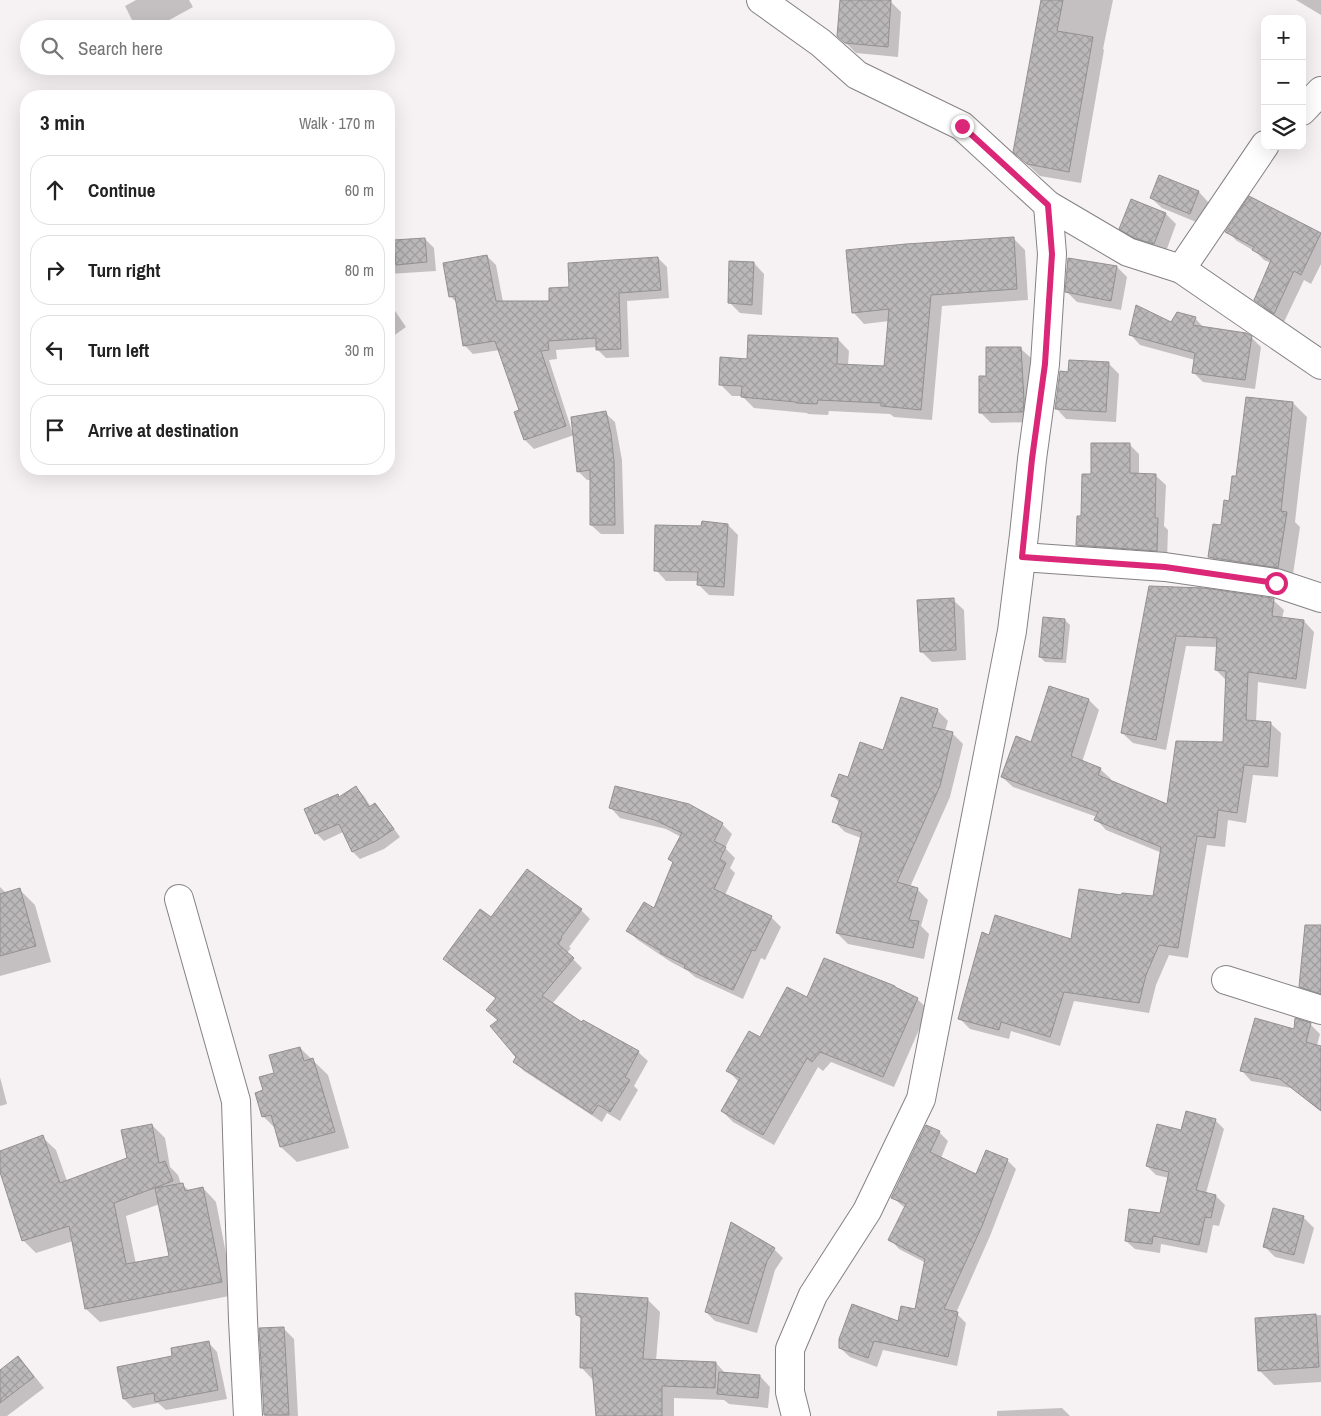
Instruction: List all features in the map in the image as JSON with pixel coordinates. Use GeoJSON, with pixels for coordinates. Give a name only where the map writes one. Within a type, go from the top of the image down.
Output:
{"type":"FeatureCollection","features":[{"type":"Feature","properties":{"kind":"street"},"geometry":{"type":"LineString","coordinates":[[760,0],[821,44],[857,75],[962,126],[1048,205],[1128,252],[1181,269],[1321,365]]}},
{"type":"Feature","properties":{"kind":"street"},"geometry":{"type":"LineString","coordinates":[[1306,107],[1321,91]]}},
{"type":"Feature","properties":{"kind":"street"},"geometry":{"type":"LineString","coordinates":[[1181,269],[1262,150]]}},
{"type":"Feature","properties":{"kind":"street"},"geometry":{"type":"LineString","coordinates":[[796,1416],[790,1392],[790,1349],[813,1295],[867,1211],[921,1098],[1012,631],[1045,364],[1052,254],[1048,205]]}},
{"type":"Feature","properties":{"kind":"street"},"geometry":{"type":"LineString","coordinates":[[1022,557],[1165,567],[1276,583],[1321,598]]}},
{"type":"Feature","properties":{"kind":"street"},"geometry":{"type":"LineString","coordinates":[[179,899],[236,1101],[242,1320],[248,1416]]}},
{"type":"Feature","properties":{"kind":"street"},"geometry":{"type":"LineString","coordinates":[[1226,980],[1321,1010]]}},
{"type":"Feature","properties":{"kind":"building"},"geometry":{"type":"Polygon","coordinates":[[[840,0],[891,0],[888,47],[845,43],[837,36],[840,0]]]}},
{"type":"Feature","properties":{"kind":"building"},"geometry":{"type":"Polygon","coordinates":[[[1041,0],[1063,0],[1057,31],[1093,37],[1069,172],[1027,164],[1013,152],[1041,0]]]}},
{"type":"Feature","properties":{"kind":"building"},"geometry":{"type":"Polygon","coordinates":[[[1159,175],[1199,191],[1190,214],[1150,198],[1159,175]]]}},
{"type":"Feature","properties":{"kind":"building"},"geometry":{"type":"Polygon","coordinates":[[[1249,196],[1321,233],[1301,275],[1294,271],[1274,314],[1254,300],[1271,260],[1252,250],[1254,247],[1225,232],[1249,196]]]}},
{"type":"Feature","properties":{"kind":"building"},"geometry":{"type":"Polygon","coordinates":[[[1131,199],[1166,213],[1154,244],[1134,238],[1119,229],[1131,199]]]}},
{"type":"Feature","properties":{"kind":"building"},"geometry":{"type":"Polygon","coordinates":[[[1014,237],[1017,289],[931,295],[921,410],[881,406],[881,403],[818,400],[817,404],[741,397],[742,386],[719,385],[720,357],[747,359],[748,335],[838,338],[837,364],[884,366],[889,309],[852,313],[846,250],[1014,237]]]}},
{"type":"Feature","properties":{"kind":"building"},"geometry":{"type":"Polygon","coordinates":[[[425,238],[427,262],[396,265],[395,240],[425,238]]]}},
{"type":"Feature","properties":{"kind":"building"},"geometry":{"type":"Polygon","coordinates":[[[487,255],[496,301],[549,301],[549,288],[569,287],[568,263],[658,257],[661,290],[619,293],[621,349],[596,350],[596,338],[548,341],[549,350],[541,351],[566,426],[524,440],[514,412],[519,410],[495,341],[463,346],[455,296],[449,297],[443,263],[487,255]]]}},
{"type":"Feature","properties":{"kind":"building"},"geometry":{"type":"Polygon","coordinates":[[[1068,258],[1117,266],[1111,301],[1065,292],[1068,258]]]}},
{"type":"Feature","properties":{"kind":"building"},"geometry":{"type":"Polygon","coordinates":[[[729,261],[754,262],[752,305],[728,303],[729,261]]]}},
{"type":"Feature","properties":{"kind":"building"},"geometry":{"type":"Polygon","coordinates":[[[1136,305],[1171,322],[1177,312],[1196,317],[1193,325],[1246,333],[1252,336],[1245,380],[1192,373],[1195,353],[1129,335],[1136,305]]]}},
{"type":"Feature","properties":{"kind":"building"},"geometry":{"type":"Polygon","coordinates":[[[986,347],[1021,347],[1023,412],[979,413],[979,376],[986,376],[986,347]]]}},
{"type":"Feature","properties":{"kind":"building"},"geometry":{"type":"Polygon","coordinates":[[[1069,360],[1109,362],[1106,412],[1055,409],[1060,371],[1068,372],[1069,360]]]}},
{"type":"Feature","properties":{"kind":"building"},"geometry":{"type":"Polygon","coordinates":[[[1246,397],[1293,402],[1281,511],[1287,512],[1278,568],[1208,557],[1213,524],[1221,525],[1224,500],[1229,501],[1232,476],[1236,476],[1246,397]]]}},
{"type":"Feature","properties":{"kind":"building"},"geometry":{"type":"Polygon","coordinates":[[[606,411],[614,461],[615,525],[590,525],[590,470],[577,472],[571,417],[606,411]]]}},
{"type":"Feature","properties":{"kind":"building"},"geometry":{"type":"Polygon","coordinates":[[[1091,443],[1130,443],[1130,473],[1156,474],[1155,518],[1158,518],[1157,551],[1076,545],[1077,516],[1081,516],[1082,474],[1091,474],[1091,443]]]}},
{"type":"Feature","properties":{"kind":"building"},"geometry":{"type":"Polygon","coordinates":[[[702,521],[728,524],[724,587],[697,585],[698,572],[654,571],[655,525],[701,526],[702,521]]]}},
{"type":"Feature","properties":{"kind":"building"},"geometry":{"type":"Polygon","coordinates":[[[1149,586],[1204,588],[1272,598],[1274,599],[1272,616],[1304,620],[1296,679],[1248,672],[1246,720],[1271,722],[1268,767],[1244,765],[1237,813],[1218,810],[1215,838],[1197,836],[1178,948],[1159,945],[1146,975],[1139,1003],[1064,992],[1050,1037],[1001,1022],[999,1030],[958,1019],[982,932],[989,935],[995,915],[1071,939],[1079,889],[1121,895],[1122,893],[1153,896],[1161,847],[1094,820],[1098,812],[1001,777],[1016,736],[1031,742],[1049,686],[1089,699],[1071,756],[1101,768],[1098,775],[1167,804],[1176,741],[1223,742],[1226,671],[1215,670],[1217,638],[1176,636],[1156,740],[1121,733],[1149,586]]]}},
{"type":"Feature","properties":{"kind":"building"},"geometry":{"type":"Polygon","coordinates":[[[954,598],[956,650],[920,652],[917,600],[954,598]]]}},
{"type":"Feature","properties":{"kind":"building"},"geometry":{"type":"Polygon","coordinates":[[[1043,617],[1065,619],[1062,659],[1039,657],[1043,617]]]}},
{"type":"Feature","properties":{"kind":"building"},"geometry":{"type":"Polygon","coordinates":[[[901,697],[938,709],[932,727],[953,732],[940,786],[897,882],[918,888],[909,920],[919,921],[913,948],[836,933],[862,832],[832,822],[840,799],[831,796],[839,774],[848,777],[860,742],[883,750],[901,697]]]}},
{"type":"Feature","properties":{"kind":"building"},"geometry":{"type":"Polygon","coordinates":[[[356,786],[369,807],[375,803],[394,829],[376,841],[352,852],[339,824],[315,834],[304,809],[338,794],[339,797],[356,786]]]}},
{"type":"Feature","properties":{"kind":"building"},"geometry":{"type":"Polygon","coordinates":[[[615,786],[689,804],[723,823],[714,841],[726,847],[720,859],[726,863],[714,889],[772,916],[755,951],[752,950],[733,990],[684,968],[685,965],[660,953],[661,951],[626,931],[644,902],[654,908],[673,862],[668,859],[682,833],[655,820],[609,808],[615,786]]]}},
{"type":"Feature","properties":{"kind":"building"},"geometry":{"type":"Polygon","coordinates":[[[527,869],[582,909],[558,944],[574,958],[542,996],[582,1022],[583,1020],[639,1051],[625,1077],[630,1080],[610,1112],[598,1105],[592,1114],[513,1062],[516,1057],[490,1026],[498,1020],[486,1010],[496,998],[443,959],[480,909],[491,917],[527,869]]]}},
{"type":"Feature","properties":{"kind":"building"},"geometry":{"type":"Polygon","coordinates":[[[20,888],[36,946],[0,956],[0,894],[20,888]]]}},
{"type":"Feature","properties":{"kind":"building"},"geometry":{"type":"Polygon","coordinates":[[[1305,925],[1321,925],[1321,994],[1299,987],[1305,925]]]}},
{"type":"Feature","properties":{"kind":"building"},"geometry":{"type":"Polygon","coordinates":[[[824,958],[895,986],[918,998],[883,1077],[820,1052],[812,1062],[807,1058],[763,1135],[721,1111],[740,1078],[726,1071],[749,1031],[760,1037],[787,987],[807,997],[824,958]]]}},
{"type":"Feature","properties":{"kind":"building"},"geometry":{"type":"Polygon","coordinates":[[[1255,1018],[1294,1029],[1295,1018],[1311,1023],[1306,1042],[1321,1046],[1321,1111],[1280,1079],[1240,1071],[1255,1018]]]}},
{"type":"Feature","properties":{"kind":"building"},"geometry":{"type":"Polygon","coordinates":[[[300,1047],[304,1061],[313,1058],[335,1132],[280,1147],[271,1115],[262,1117],[255,1093],[263,1090],[259,1077],[274,1073],[269,1055],[300,1047]]]}},
{"type":"Feature","properties":{"kind":"building"},"geometry":{"type":"Polygon","coordinates":[[[1186,1111],[1216,1119],[1196,1190],[1216,1195],[1211,1218],[1205,1217],[1199,1245],[1153,1236],[1152,1244],[1125,1241],[1129,1209],[1160,1213],[1169,1172],[1146,1166],[1157,1124],[1181,1130],[1186,1111]]]}},
{"type":"Feature","properties":{"kind":"building"},"geometry":{"type":"Polygon","coordinates":[[[152,1124],[159,1163],[165,1161],[173,1181],[114,1203],[126,1264],[169,1256],[155,1188],[183,1183],[185,1191],[203,1187],[222,1282],[85,1309],[69,1226],[22,1241],[0,1172],[0,1151],[43,1135],[60,1183],[127,1158],[121,1130],[152,1124]]]}},
{"type":"Feature","properties":{"kind":"building"},"geometry":{"type":"Polygon","coordinates":[[[926,1125],[940,1131],[930,1152],[976,1174],[986,1150],[1008,1159],[982,1226],[944,1309],[958,1312],[948,1357],[874,1341],[868,1358],[839,1348],[839,1339],[852,1304],[898,1321],[901,1306],[915,1309],[925,1259],[888,1240],[906,1204],[891,1198],[926,1125]]]}},
{"type":"Feature","properties":{"kind":"building"},"geometry":{"type":"Polygon","coordinates":[[[1273,1208],[1304,1216],[1294,1255],[1263,1247],[1273,1208]]]}},
{"type":"Feature","properties":{"kind":"building"},"geometry":{"type":"Polygon","coordinates":[[[731,1222],[775,1248],[767,1261],[748,1324],[705,1312],[731,1222]]]}},
{"type":"Feature","properties":{"kind":"building"},"geometry":{"type":"Polygon","coordinates":[[[575,1293],[648,1298],[643,1359],[716,1362],[715,1388],[662,1386],[662,1416],[596,1416],[592,1368],[580,1368],[581,1316],[576,1315],[575,1293]]]}},
{"type":"Feature","properties":{"kind":"building"},"geometry":{"type":"Polygon","coordinates":[[[1316,1314],[1319,1367],[1258,1371],[1255,1318],[1316,1314]]]}},
{"type":"Feature","properties":{"kind":"building"},"geometry":{"type":"Polygon","coordinates":[[[284,1327],[289,1415],[264,1415],[259,1328],[284,1327]]]}},
{"type":"Feature","properties":{"kind":"building"},"geometry":{"type":"Polygon","coordinates":[[[209,1341],[218,1390],[155,1402],[154,1393],[123,1399],[117,1367],[172,1356],[171,1348],[209,1341]]]}},
{"type":"Feature","properties":{"kind":"building"},"geometry":{"type":"Polygon","coordinates":[[[18,1356],[34,1377],[0,1403],[0,1370],[18,1356]]]}},
{"type":"Feature","properties":{"kind":"building"},"geometry":{"type":"Polygon","coordinates":[[[719,1372],[760,1375],[758,1398],[717,1394],[719,1372]]]}},
{"type":"Feature","properties":{"kind":"route"},"geometry":{"type":"LineString","coordinates":[[962,126],[1048,205],[1052,254],[1045,364],[1032,459],[1022,557],[1165,567],[1276,583]]}}]}
